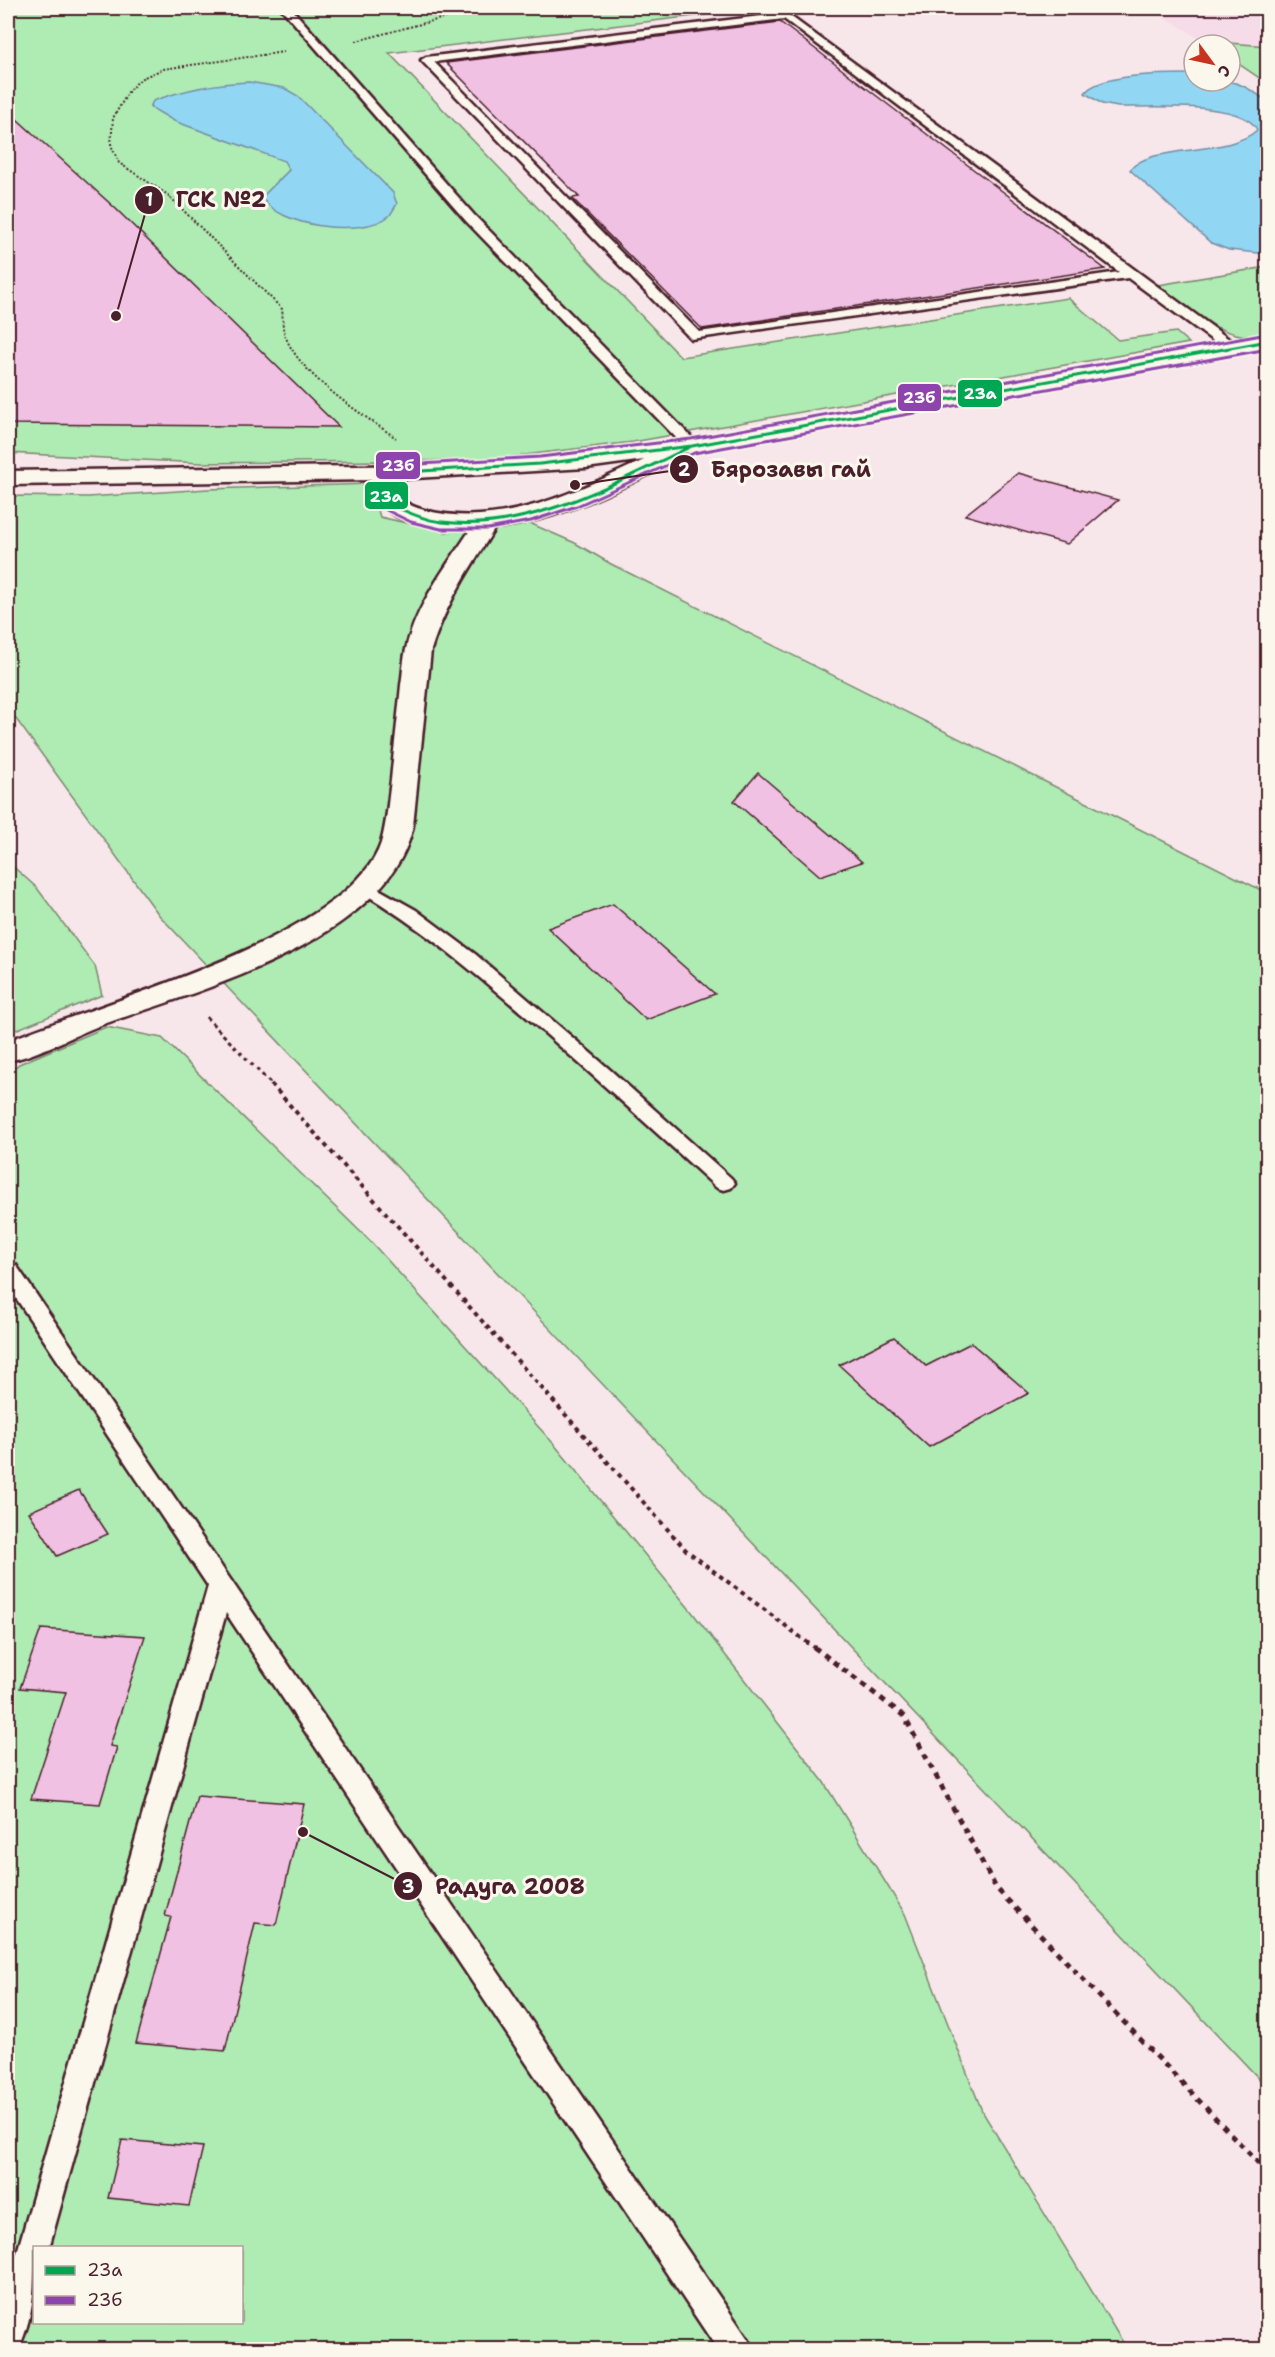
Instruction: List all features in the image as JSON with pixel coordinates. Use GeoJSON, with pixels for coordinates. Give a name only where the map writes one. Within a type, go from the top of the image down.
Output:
{"type":"FeatureCollection","features":[{"type":"Feature","properties":{"kind":"street"},"geometry":{"type":"LineString","coordinates":[[8,478],[430,472],[586,461],[692,446],[1268,341]]}},
{"type":"Feature","properties":{"kind":"street"},"geometry":{"type":"LineString","coordinates":[[388,473],[384,490],[386,497],[390,504],[399,510],[442,522],[487,522],[529,514],[574,499],[692,446]]}},
{"type":"Feature","properties":{"kind":"street"},"geometry":{"type":"LineString","coordinates":[[8,1052],[71,1024],[250,961],[284,945],[324,919],[366,886],[386,862],[396,842],[418,650],[427,622],[440,596],[487,522]]}},
{"type":"Feature","properties":{"kind":"lane"},"geometry":{"type":"LineString","coordinates":[[286,8],[323,47],[470,218],[692,446]]}},
{"type":"Feature","properties":{"kind":"lane"},"geometry":{"type":"LineString","coordinates":[[1130,274],[696,336],[426,60],[786,16],[1232,348]]}},
{"type":"Feature","properties":{"kind":"lane"},"geometry":{"type":"LineString","coordinates":[[366,886],[405,909],[451,943],[618,1085],[724,1183]]}},
{"type":"Feature","properties":{"kind":"lane"},"geometry":{"type":"LineString","coordinates":[[8,1270],[738,2349]]}},
{"type":"Feature","properties":{"kind":"lane"},"geometry":{"type":"LineString","coordinates":[[34,2246],[221,1585]]}},
{"type":"Feature","properties":{"kind":"lane"},"geometry":{"type":"LineString","coordinates":[[8,2337],[33,2249]]}},
{"type":"Feature","properties":{"kind":"path"},"geometry":{"type":"LineString","coordinates":[[430,472],[400,441],[334,393],[295,354],[284,335],[282,309],[168,195],[119,163],[111,145],[113,118],[130,89],[142,78],[163,69],[358,41],[482,8]]}},
{"type":"Feature","properties":{"kind":"path"},"geometry":{"type":"LineString","coordinates":[[178,988],[274,1087],[686,1550],[904,1716],[996,1888],[1268,2173]]}},
{"type":"Feature","properties":{"kind":"shaded area"},"geometry":{"type":"Polygon","coordinates":[[[1150,8],[1267,8],[1267,46],[1242,44],[1242,33],[1190,33],[1150,8]]]}},
{"type":"Feature","properties":{"kind":"green space"},"geometry":{"type":"Polygon","coordinates":[[[8,8],[760,8],[389,53],[681,357],[1068,298],[1118,340],[1176,332],[1189,343],[633,442],[483,460],[201,463],[8,453],[8,8]]]}},
{"type":"Feature","properties":{"kind":"green space"},"geometry":{"type":"Polygon","coordinates":[[[1242,44],[1267,46],[1267,83],[1242,66],[1242,44]]]}},
{"type":"Feature","properties":{"kind":"green space"},"geometry":{"type":"Polygon","coordinates":[[[1267,267],[1267,335],[1236,334],[1222,329],[1196,314],[1158,285],[1267,267]]]}},
{"type":"Feature","properties":{"kind":"green space"},"geometry":{"type":"Polygon","coordinates":[[[370,484],[380,517],[446,532],[525,521],[575,543],[611,564],[1267,893],[1267,2087],[159,915],[8,708],[8,496],[88,497],[208,489],[370,484]]]}},
{"type":"Feature","properties":{"kind":"green space"},"geometry":{"type":"Polygon","coordinates":[[[8,862],[37,888],[95,966],[102,995],[8,1033],[8,862]]]}},
{"type":"Feature","properties":{"kind":"green space"},"geometry":{"type":"Polygon","coordinates":[[[106,1027],[162,1038],[372,1243],[553,1443],[692,1612],[823,1781],[905,1914],[982,2111],[1127,2349],[8,2349],[8,1073],[19,1064],[106,1027]]]}},
{"type":"Feature","properties":{"kind":"water"},"geometry":{"type":"Polygon","coordinates":[[[1182,74],[1182,93],[1242,93],[1242,86],[1267,101],[1267,254],[1229,250],[1211,243],[1130,170],[1140,162],[1154,156],[1228,144],[1257,130],[1248,120],[1234,114],[1194,108],[1118,107],[1102,104],[1085,93],[1093,86],[1119,78],[1182,74]]]}},
{"type":"Feature","properties":{"kind":"water"},"geometry":{"type":"Polygon","coordinates":[[[249,82],[284,88],[298,96],[393,193],[397,204],[389,216],[376,223],[360,227],[341,228],[302,222],[285,216],[271,207],[262,197],[289,170],[284,161],[174,121],[150,107],[153,101],[188,90],[249,82]]]}},
{"type":"Feature","properties":{"kind":"building"},"geometry":{"type":"Polygon","coordinates":[[[780,22],[1105,269],[702,329],[572,198],[579,197],[446,63],[780,22]]]}},
{"type":"Feature","properties":{"kind":"building"},"geometry":{"type":"Polygon","coordinates":[[[8,111],[115,208],[339,427],[8,424],[8,111]]]}},
{"type":"Feature","properties":{"kind":"building"},"geometry":{"type":"Polygon","coordinates":[[[1018,473],[1118,500],[1067,544],[965,515],[1018,473]]]}},
{"type":"Feature","properties":{"kind":"building"},"geometry":{"type":"Polygon","coordinates":[[[758,773],[862,862],[820,876],[734,801],[758,773]]]}},
{"type":"Feature","properties":{"kind":"building"},"geometry":{"type":"Polygon","coordinates":[[[613,904],[715,994],[646,1020],[548,928],[613,904]]]}},
{"type":"Feature","properties":{"kind":"building"},"geometry":{"type":"Polygon","coordinates":[[[894,1337],[926,1366],[971,1343],[1029,1393],[929,1447],[839,1365],[894,1337]]]}},
{"type":"Feature","properties":{"kind":"building"},"geometry":{"type":"Polygon","coordinates":[[[79,1490],[108,1534],[57,1556],[29,1512],[79,1490]]]}},
{"type":"Feature","properties":{"kind":"building"},"geometry":{"type":"Polygon","coordinates":[[[41,1629],[145,1636],[110,1746],[117,1747],[100,1804],[31,1799],[66,1692],[20,1688],[41,1629]]]}},
{"type":"Feature","properties":{"kind":"building"},"geometry":{"type":"Polygon","coordinates":[[[197,1796],[304,1804],[276,1925],[255,1923],[225,2051],[136,2043],[171,1917],[165,1916],[197,1796]]]}},
{"type":"Feature","properties":{"kind":"building"},"geometry":{"type":"Polygon","coordinates":[[[122,2140],[203,2147],[189,2206],[108,2198],[122,2140]]]}},
{"type":"Feature","properties":{"kind":"transit line","name":"23б"},"geometry":{"type":"LineString","coordinates":[[1267,334],[691,439],[540,457],[387,466],[381,470],[377,490],[386,510],[411,522],[441,529],[488,529],[531,521],[577,506],[694,453],[1268,349]]}},
{"type":"Feature","properties":{"kind":"transit line","name":"23а"},"geometry":{"type":"LineString","coordinates":[[692,446],[1268,341]]}},
{"type":"Feature","properties":{"kind":"transit line","name":"23а"},"geometry":{"type":"LineString","coordinates":[[692,446],[1268,341]]}},
{"type":"Feature","properties":{"kind":"transit line","name":"23а"},"geometry":{"type":"LineString","coordinates":[[692,446],[571,501],[506,520],[474,524],[428,519],[390,504],[384,490],[388,473],[540,464],[692,446]]}},
{"type":"Feature","properties":{"kind":"place","name":"ГСК №2"},"geometry":{"type":"Point","coordinates":[116,316]}},
{"type":"Feature","properties":{"kind":"place","name":"Бярозавы гай"},"geometry":{"type":"Point","coordinates":[575,485]}},
{"type":"Feature","properties":{"kind":"place","name":"Радуга 2008"},"geometry":{"type":"Point","coordinates":[303,1832]}}]}
